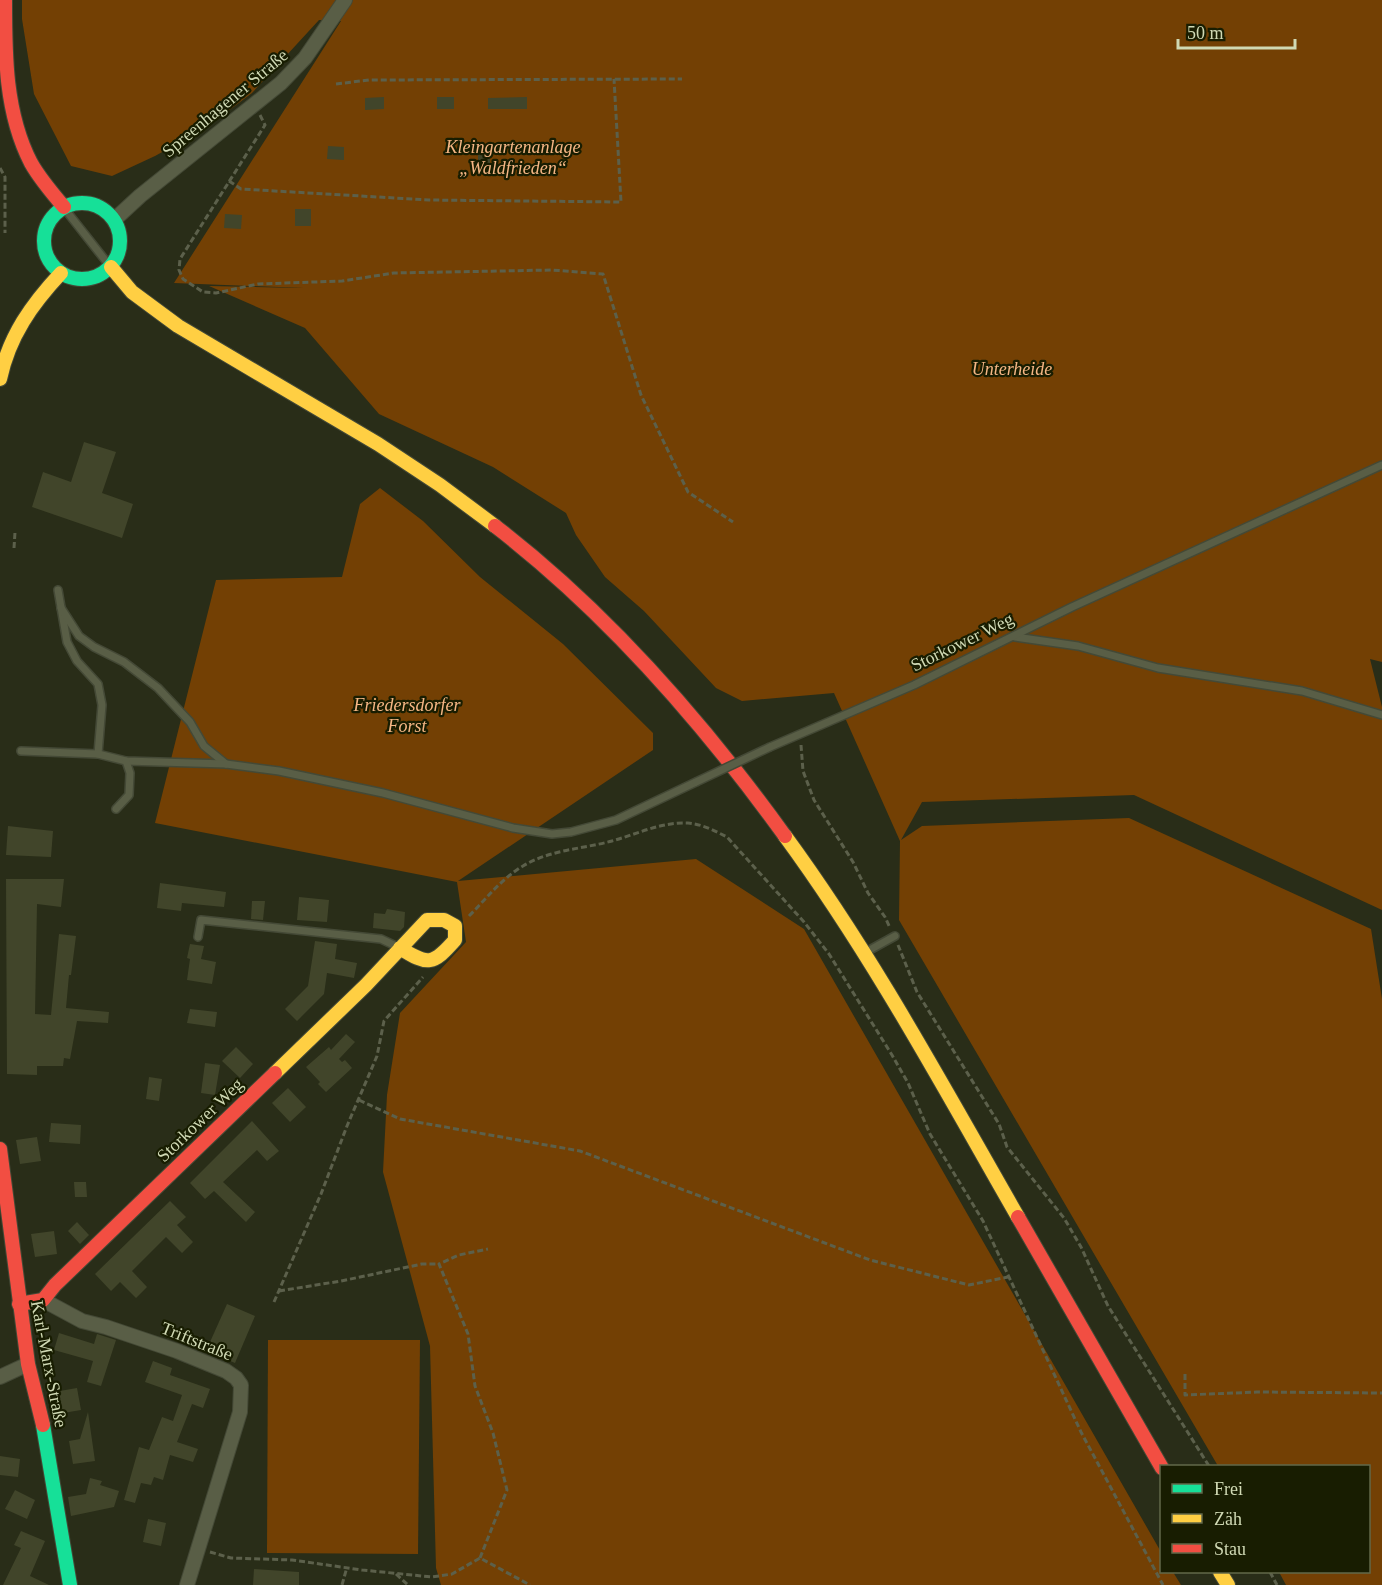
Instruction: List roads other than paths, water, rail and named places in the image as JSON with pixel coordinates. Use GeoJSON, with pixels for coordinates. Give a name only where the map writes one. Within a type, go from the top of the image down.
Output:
{"type":"FeatureCollection","features":[{"type":"Feature","properties":{"kind":"main road"},"geometry":{"type":"LineString","coordinates":[[5,0],[8,90],[14,117],[25,150],[39,177],[48,192],[64,207]]}},
{"type":"Feature","properties":{"kind":"main road"},"geometry":{"type":"LineString","coordinates":[[86,203],[106,211],[114,220],[118,227],[121,244],[116,260],[102,274],[81,280],[70,278],[52,266],[47,257],[44,235],[55,214],[64,207],[86,203]]}},
{"type":"Feature","properties":{"kind":"main road"},"geometry":{"type":"LineString","coordinates":[[111,267],[131,291],[198,339],[348,425],[438,483],[521,547],[580,598],[661,679],[722,750],[789,838],[864,953],[958,1110],[1160,1466]]}},
{"type":"Feature","properties":{"kind":"main road"},"geometry":{"type":"LineString","coordinates":[[0,379],[14,334],[30,308],[61,273]]}},
{"type":"Feature","properties":{"kind":"main road","name":"Storkower Weg"},"geometry":{"type":"LineString","coordinates":[[43,1300],[55,1285],[366,985],[400,948],[428,920],[444,920],[455,926],[455,940],[442,955],[430,961],[417,959],[400,948]]}},
{"type":"Feature","properties":{"kind":"main road","name":"Karl-Marx-Straße"},"geometry":{"type":"LineString","coordinates":[[0,1149],[28,1364],[43,1423],[70,1585]]}},
{"type":"Feature","properties":{"kind":"main road"},"geometry":{"type":"LineString","coordinates":[[19,1304],[43,1300]]}},
{"type":"Feature","properties":{"kind":"street","name":"Spreenhagener Straße"},"geometry":{"type":"LineString","coordinates":[[114,220],[130,204],[281,83],[305,58],[345,0]]}},
{"type":"Feature","properties":{"kind":"street","name":"Triftstraße"},"geometry":{"type":"LineString","coordinates":[[43,1300],[82,1321],[177,1351],[226,1371],[241,1385],[240,1412],[187,1585]]}},
{"type":"Feature","properties":{"kind":"street"},"geometry":{"type":"LineString","coordinates":[[0,1377],[28,1364]]}},
{"type":"Feature","properties":{"kind":"lane"},"geometry":{"type":"LineString","coordinates":[[64,207],[111,267]]}},
{"type":"Feature","properties":{"kind":"lane","name":"Storkower Weg"},"geometry":{"type":"LineString","coordinates":[[21,751],[98,754],[126,761],[226,764],[323,779],[513,828],[552,834],[571,832],[616,820],[770,747],[914,685],[1072,607],[1382,465]]}},
{"type":"Feature","properties":{"kind":"lane"},"geometry":{"type":"LineString","coordinates":[[58,590],[67,642],[77,661],[98,684],[102,705],[98,754]]}},
{"type":"Feature","properties":{"kind":"lane"},"geometry":{"type":"LineString","coordinates":[[61,608],[79,636],[94,647],[124,662],[158,688],[190,722],[204,746],[226,764]]}},
{"type":"Feature","properties":{"kind":"lane"},"geometry":{"type":"LineString","coordinates":[[1014,637],[1078,646],[1158,668],[1302,691],[1382,715]]}},
{"type":"Feature","properties":{"kind":"lane"},"geometry":{"type":"LineString","coordinates":[[116,809],[129,795],[130,772],[126,761]]}},
{"type":"Feature","properties":{"kind":"lane"},"geometry":{"type":"LineString","coordinates":[[198,937],[201,920],[381,939],[400,948]]}},
{"type":"Feature","properties":{"kind":"lane"},"geometry":{"type":"LineString","coordinates":[[864,953],[895,936]]}},
{"type":"Feature","properties":{"kind":"park label","name":"Kleingartenanlage „Waldfrieden“"},"geometry":{"type":"Point","coordinates":[513,157]}},
{"type":"Feature","properties":{"kind":"park label","name":"Unterheide"},"geometry":{"type":"Point","coordinates":[1012,369]}},
{"type":"Feature","properties":{"kind":"park label","name":"Friedersdorfer Forst"},"geometry":{"type":"Point","coordinates":[407,715]}}]}
